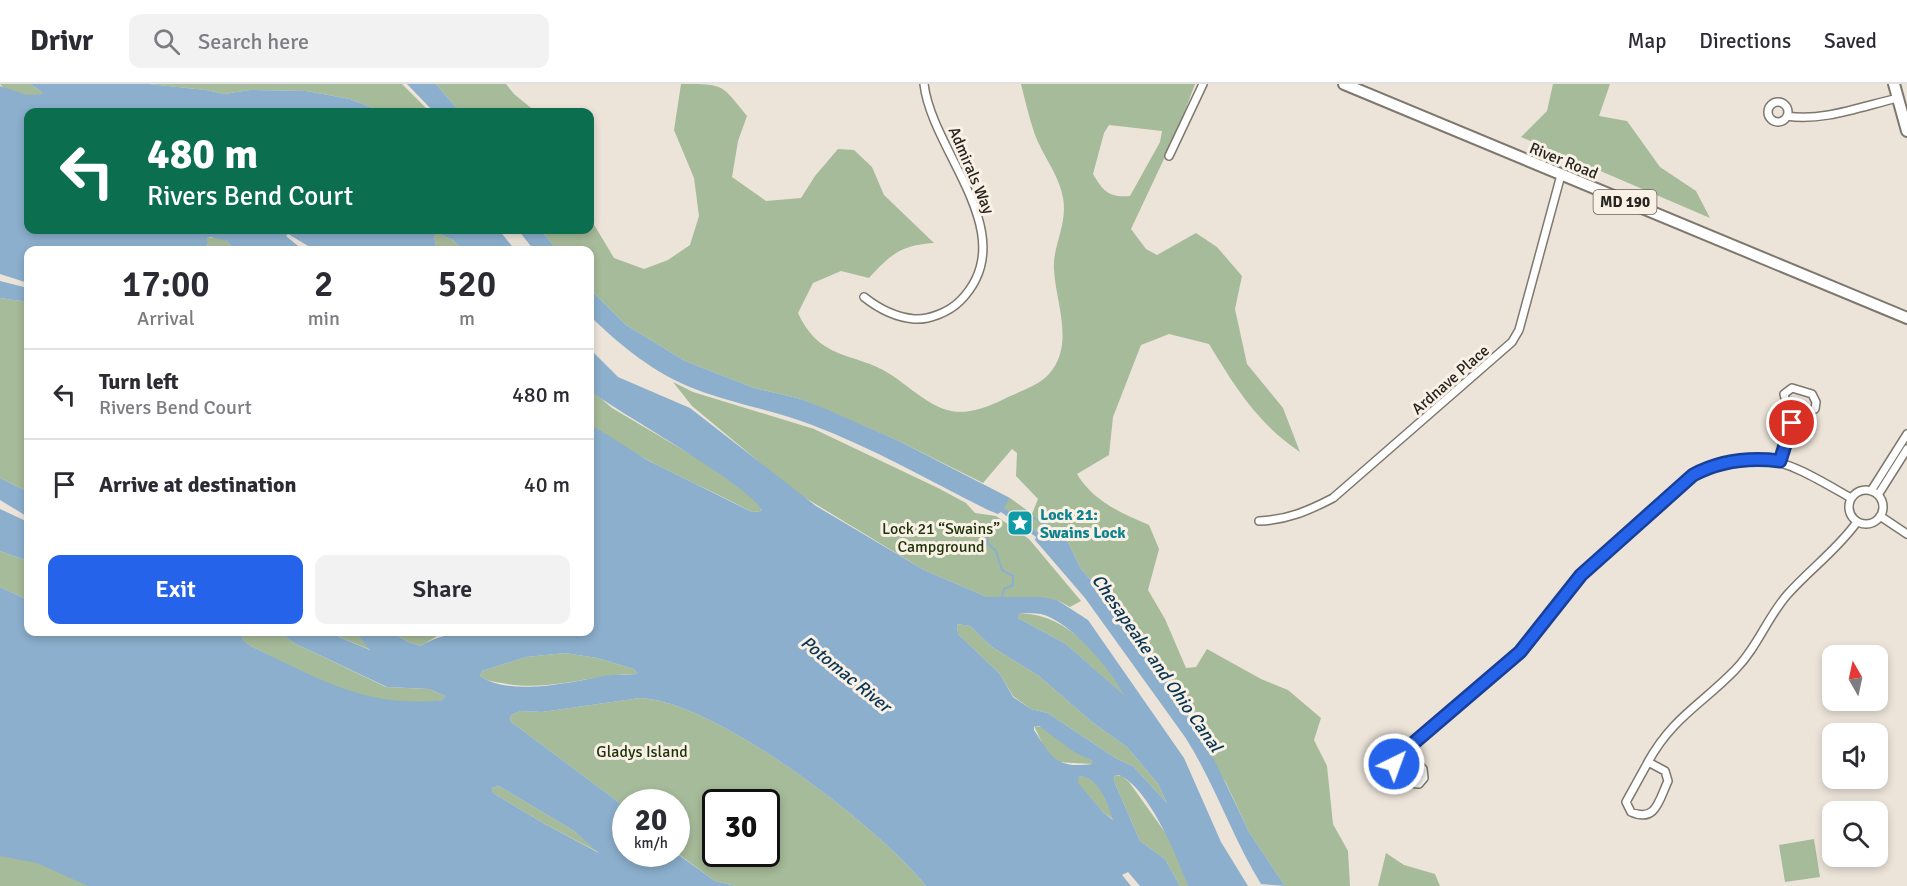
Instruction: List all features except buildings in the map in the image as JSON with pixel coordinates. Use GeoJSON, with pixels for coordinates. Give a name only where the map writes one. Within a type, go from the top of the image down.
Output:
{"type":"FeatureCollection","features":[{"type":"Feature","properties":{"kind":"main road","name":"River Road"},"geometry":{"type":"LineString","coordinates":[[1344,84],[1907,318]]}},
{"type":"Feature","properties":{"kind":"main road"},"geometry":{"type":"LineString","coordinates":[[1894,84],[1907,131]]}},
{"type":"Feature","properties":{"kind":"street","name":"Admirals Way"},"geometry":{"type":"LineString","coordinates":[[864,297],[887,313],[915,319],[928,317],[956,304],[969,292],[978,276],[983,245],[980,224],[930,107],[924,84]]}},
{"type":"Feature","properties":{"kind":"street"},"geometry":{"type":"LineString","coordinates":[[1169,156],[1203,84]]}},
{"type":"Feature","properties":{"kind":"street"},"geometry":{"type":"LineString","coordinates":[[1787,116],[1799,118],[1834,113],[1898,98]]}},
{"type":"Feature","properties":{"kind":"street","name":"Ardnave Place"},"geometry":{"type":"LineString","coordinates":[[1259,521],[1280,520],[1333,498],[1512,342],[1523,315],[1561,175]]}},
{"type":"Feature","properties":{"kind":"street"},"geometry":{"type":"LineString","coordinates":[[1788,390],[1812,394],[1815,399],[1816,407],[1812,411],[1805,413],[1798,409],[1786,404],[1784,394],[1788,390]]}},
{"type":"Feature","properties":{"kind":"street"},"geometry":{"type":"LineString","coordinates":[[1780,461],[1798,409]]}},
{"type":"Feature","properties":{"kind":"street"},"geometry":{"type":"LineString","coordinates":[[1875,493],[1907,434]]}},
{"type":"Feature","properties":{"kind":"street"},"geometry":{"type":"LineString","coordinates":[[1875,493],[1907,449]]}},
{"type":"Feature","properties":{"kind":"street"},"geometry":{"type":"LineString","coordinates":[[1405,750],[1422,769],[1424,778],[1419,784],[1407,783],[1393,762],[1405,750],[1520,652],[1581,575],[1693,475],[1731,461],[1780,461],[1792,465],[1851,498]]}},
{"type":"Feature","properties":{"kind":"street"},"geometry":{"type":"LineString","coordinates":[[1860,491],[1875,493],[1883,505],[1880,516],[1869,524],[1857,522],[1849,511],[1851,498],[1860,491]]}},
{"type":"Feature","properties":{"kind":"street"},"geometry":{"type":"LineString","coordinates":[[1880,516],[1907,534]]}},
{"type":"Feature","properties":{"kind":"street"},"geometry":{"type":"LineString","coordinates":[[1648,762],[1665,771],[1668,781],[1654,810],[1647,816],[1641,816],[1627,808],[1626,802],[1648,762],[1664,734],[1737,668],[1788,593],[1842,543],[1857,522]]}},
{"type":"Feature","properties":{"kind":"green space"},"geometry":{"type":"Polygon","coordinates":[[[0,84],[30,84],[42,94],[19,94],[0,84]]]}},
{"type":"Feature","properties":{"kind":"green space"},"geometry":{"type":"Polygon","coordinates":[[[149,84],[402,84],[426,108],[373,108],[350,99],[306,91],[250,90],[224,94],[149,84]]]}},
{"type":"Feature","properties":{"kind":"green space"},"geometry":{"type":"Polygon","coordinates":[[[436,84],[506,84],[531,108],[457,108],[436,84]]]}},
{"type":"Feature","properties":{"kind":"green space"},"geometry":{"type":"Polygon","coordinates":[[[681,84],[706,84],[721,88],[747,116],[738,141],[732,177],[766,201],[801,198],[815,176],[838,149],[854,150],[872,167],[884,195],[934,243],[913,246],[897,252],[869,278],[841,271],[813,283],[798,313],[807,329],[829,348],[880,368],[921,397],[945,409],[958,412],[971,411],[1040,382],[1057,363],[1063,337],[1054,261],[1062,226],[1063,198],[1058,181],[1034,132],[1021,84],[1195,84],[1179,127],[1131,229],[1146,249],[1157,255],[1196,233],[1217,247],[1242,276],[1235,309],[1247,364],[1283,408],[1300,452],[1272,429],[1248,404],[1209,344],[1169,334],[1141,345],[1113,417],[1109,455],[1077,474],[1099,499],[1118,511],[1149,525],[1159,549],[1148,590],[1165,619],[1186,668],[1196,667],[1207,649],[1261,679],[1288,690],[1321,718],[1314,740],[1327,766],[1333,824],[1348,851],[1350,886],[1285,886],[1249,832],[1226,783],[1209,755],[1209,748],[1182,702],[1098,588],[1081,569],[1068,542],[1039,533],[1003,508],[1010,498],[1032,514],[1038,499],[1016,476],[1017,453],[1012,449],[983,483],[901,442],[801,399],[754,388],[685,361],[626,325],[594,293],[594,246],[554,246],[544,234],[594,234],[594,225],[614,258],[644,269],[668,260],[690,245],[699,216],[694,178],[674,130],[681,84]],[[1109,125],[1104,133],[1093,174],[1107,192],[1117,196],[1130,196],[1160,142],[1162,131],[1109,125]]]}},
{"type":"Feature","properties":{"kind":"green space"},"geometry":{"type":"Polygon","coordinates":[[[1553,84],[1610,84],[1599,116],[1627,121],[1660,167],[1696,191],[1710,218],[1521,137],[1547,111],[1553,84]]]}},
{"type":"Feature","properties":{"kind":"green space"},"geometry":{"type":"Polygon","coordinates":[[[439,234],[453,240],[459,246],[436,246],[434,237],[439,234]]]}},
{"type":"Feature","properties":{"kind":"green space"},"geometry":{"type":"Polygon","coordinates":[[[218,237],[227,241],[231,246],[208,246],[206,245],[207,238],[218,237]]]}},
{"type":"Feature","properties":{"kind":"green space"},"geometry":{"type":"Polygon","coordinates":[[[0,298],[24,301],[24,490],[0,478],[0,298]]]}},
{"type":"Feature","properties":{"kind":"green space","name":"Lock 21 “Swains” Campground"},"geometry":{"type":"Polygon","coordinates":[[[673,382],[693,392],[814,429],[938,488],[966,503],[975,513],[996,516],[1029,539],[1081,601],[1070,607],[1057,600],[987,597],[924,570],[794,491],[692,406],[673,382]]]}},
{"type":"Feature","properties":{"kind":"green space"},"geometry":{"type":"Polygon","coordinates":[[[594,392],[612,408],[700,460],[756,499],[762,511],[752,512],[669,471],[594,427],[594,392]]]}},
{"type":"Feature","properties":{"kind":"green space"},"geometry":{"type":"Polygon","coordinates":[[[0,551],[24,560],[24,598],[0,587],[0,551]]]}},
{"type":"Feature","properties":{"kind":"green space"},"geometry":{"type":"Polygon","coordinates":[[[1018,614],[1035,615],[1052,620],[1067,629],[1094,653],[1126,697],[1066,644],[1018,618],[1018,614]]]}},
{"type":"Feature","properties":{"kind":"green space"},"geometry":{"type":"Polygon","coordinates":[[[957,624],[970,626],[992,647],[1039,676],[1092,722],[1127,747],[1158,784],[1167,803],[1133,766],[1117,759],[1048,713],[1031,709],[1013,696],[1000,674],[958,634],[957,624]]]}},
{"type":"Feature","properties":{"kind":"green space"},"geometry":{"type":"Polygon","coordinates":[[[242,636],[284,636],[294,643],[386,687],[429,689],[445,696],[444,700],[397,703],[359,696],[322,681],[243,640],[242,636]]]}},
{"type":"Feature","properties":{"kind":"green space"},"geometry":{"type":"Polygon","coordinates":[[[338,636],[359,636],[371,650],[338,636]]]}},
{"type":"Feature","properties":{"kind":"green space"},"geometry":{"type":"Polygon","coordinates":[[[398,636],[437,636],[421,646],[398,636]]]}},
{"type":"Feature","properties":{"kind":"green space"},"geometry":{"type":"Polygon","coordinates":[[[565,653],[597,658],[634,669],[637,674],[525,686],[489,681],[480,676],[482,671],[526,657],[565,653]]]}},
{"type":"Feature","properties":{"kind":"green space","name":"Gladys Island"},"geometry":{"type":"Polygon","coordinates":[[[640,698],[672,705],[710,720],[751,743],[835,801],[872,832],[926,886],[736,886],[715,881],[690,863],[690,789],[612,789],[612,797],[510,721],[511,715],[521,711],[542,712],[640,698]]]}},
{"type":"Feature","properties":{"kind":"green space"},"geometry":{"type":"Polygon","coordinates":[[[1034,726],[1051,732],[1075,752],[1093,761],[1093,764],[1056,762],[1048,755],[1034,726]]]}},
{"type":"Feature","properties":{"kind":"green space"},"geometry":{"type":"Polygon","coordinates":[[[1115,775],[1122,776],[1129,782],[1172,842],[1188,886],[1180,886],[1165,859],[1140,841],[1114,781],[1115,775]]]}},
{"type":"Feature","properties":{"kind":"green space"},"geometry":{"type":"Polygon","coordinates":[[[1079,776],[1092,781],[1102,792],[1114,820],[1103,812],[1077,783],[1079,776]]]}},
{"type":"Feature","properties":{"kind":"green space"},"geometry":{"type":"Polygon","coordinates":[[[499,786],[574,831],[600,853],[493,793],[492,788],[499,786]]]}},
{"type":"Feature","properties":{"kind":"green space"},"geometry":{"type":"Polygon","coordinates":[[[0,835],[109,886],[0,886],[0,835]]]}},
{"type":"Feature","properties":{"kind":"green space"},"geometry":{"type":"Polygon","coordinates":[[[1814,839],[1820,877],[1785,882],[1779,845],[1814,839]]]}},
{"type":"Feature","properties":{"kind":"green space"},"geometry":{"type":"Polygon","coordinates":[[[1386,853],[1404,865],[1435,874],[1440,886],[1378,886],[1386,853]]]}},
{"type":"Feature","properties":{"kind":"water"},"geometry":{"type":"Polygon","coordinates":[[[30,84],[149,84],[224,94],[250,90],[306,91],[350,99],[373,108],[24,108],[24,234],[288,234],[286,236],[298,246],[231,246],[227,241],[211,237],[207,238],[207,246],[24,246],[24,282],[0,274],[0,86],[27,95],[42,94],[30,84]]]}},
{"type":"Feature","properties":{"kind":"water"},"geometry":{"type":"Polygon","coordinates":[[[407,84],[436,84],[457,108],[430,108],[407,84]]]}},
{"type":"Feature","properties":{"kind":"water"},"geometry":{"type":"Polygon","coordinates":[[[288,234],[436,234],[434,237],[436,246],[308,246],[288,234]]]}},
{"type":"Feature","properties":{"kind":"water"},"geometry":{"type":"Polygon","coordinates":[[[439,234],[502,234],[512,246],[459,246],[453,240],[439,234]]]}},
{"type":"Feature","properties":{"kind":"water"},"geometry":{"type":"Polygon","coordinates":[[[521,234],[544,234],[554,246],[531,246],[521,234]]]}},
{"type":"Feature","properties":{"kind":"water"},"geometry":{"type":"Polygon","coordinates":[[[0,281],[24,287],[24,301],[0,298],[0,281]]]}},
{"type":"Feature","properties":{"kind":"water"},"geometry":{"type":"Polygon","coordinates":[[[594,293],[626,325],[685,361],[754,388],[801,399],[901,442],[1010,498],[1004,508],[1039,533],[1044,531],[1068,542],[1081,569],[1098,588],[1182,702],[1209,748],[1209,755],[1214,759],[1249,832],[1285,886],[1261,884],[1185,737],[1085,598],[1035,540],[1036,537],[1001,512],[998,514],[988,510],[835,434],[680,383],[652,367],[594,320],[594,293]]]}},
{"type":"Feature","properties":{"kind":"water","name":"Potomac River"},"geometry":{"type":"Polygon","coordinates":[[[594,353],[618,377],[690,408],[816,506],[924,570],[987,597],[1040,597],[1057,600],[1088,620],[1184,758],[1221,842],[1248,886],[1188,886],[1161,824],[1151,808],[1130,782],[1115,775],[1114,781],[1140,841],[1165,859],[1180,886],[1140,886],[1128,872],[1122,875],[1131,886],[926,886],[872,832],[794,771],[710,720],[672,705],[640,698],[542,712],[521,711],[511,715],[510,721],[612,797],[612,867],[690,867],[690,863],[715,881],[736,886],[88,886],[37,863],[0,856],[0,587],[24,598],[24,636],[242,636],[251,646],[321,680],[343,688],[390,700],[416,702],[443,700],[445,696],[429,689],[387,687],[294,643],[284,636],[337,636],[370,650],[358,636],[398,636],[421,646],[447,636],[594,636],[594,427],[647,460],[752,512],[762,511],[754,500],[737,486],[594,393],[594,353]],[[1030,613],[1018,614],[1018,618],[1066,644],[1124,695],[1100,660],[1077,636],[1052,618],[1030,613]],[[957,624],[958,634],[1000,674],[1013,697],[1031,709],[1048,713],[1117,759],[1133,766],[1167,803],[1158,784],[1127,747],[1092,722],[1039,676],[992,647],[970,626],[957,624]],[[565,653],[526,657],[482,671],[480,676],[508,686],[524,687],[559,684],[608,675],[637,674],[634,669],[597,658],[565,653]],[[1034,726],[1034,730],[1056,759],[1070,765],[1092,764],[1093,761],[1074,752],[1039,726],[1034,726]],[[1079,776],[1078,783],[1113,820],[1102,792],[1092,781],[1079,776]],[[499,786],[492,788],[493,793],[599,853],[574,831],[499,786]]]}},
{"type":"Feature","properties":{"kind":"water"},"geometry":{"type":"Polygon","coordinates":[[[0,478],[24,490],[24,515],[0,500],[0,478]]]}},
{"type":"Feature","properties":{"kind":"water"},"geometry":{"type":"Polygon","coordinates":[[[0,509],[24,520],[24,560],[0,551],[0,509]]]}},
{"type":"Feature","properties":{"kind":"waterway"},"geometry":{"type":"LineString","coordinates":[[1034,518],[1058,532],[1065,544]]}},
{"type":"Feature","properties":{"kind":"waterway"},"geometry":{"type":"LineString","coordinates":[[992,521],[987,543],[996,551],[1002,570],[1013,576],[1013,585],[1004,589],[1002,597]]}},
{"type":"Feature","properties":{"kind":"place","name":"Lock 21: Swains Lock"},"geometry":{"type":"Point","coordinates":[1020,523]}},
{"type":"Feature","properties":{"kind":"route"},"geometry":{"type":"LineString","coordinates":[[1394,764],[1396,758],[1452,708],[1520,652],[1581,575],[1625,533],[1693,475],[1706,468],[1738,460],[1780,461],[1792,423]]}},
{"type":"Feature","properties":{"kind":"water label","name":"Chesapeake and Ohio Canal"},"geometry":{"type":"Point","coordinates":[1157,663]}}]}
